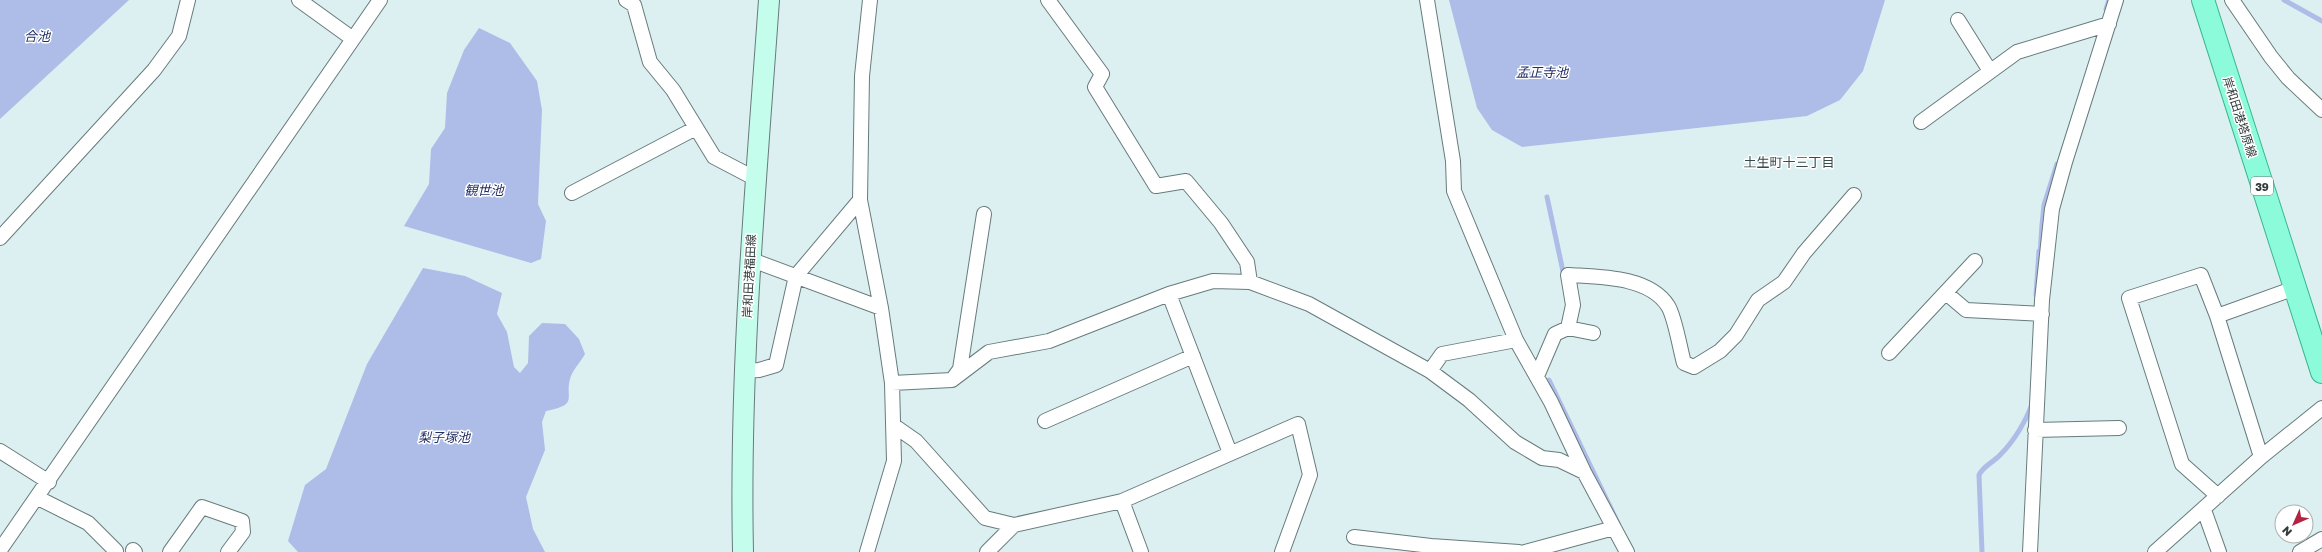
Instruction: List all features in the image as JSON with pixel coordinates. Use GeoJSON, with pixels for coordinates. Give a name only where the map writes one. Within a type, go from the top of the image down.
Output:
{"type":"FeatureCollection","features":[{"type":"Feature","properties":{"kind":"main road","name":"岸和田港塔原線"},"geometry":{"type":"LineString","coordinates":[[2203,0],[2322,372]]}},
{"type":"Feature","properties":{"kind":"street"},"geometry":{"type":"LineString","coordinates":[[0,238],[154,70],[179,36],[188,0]]}},
{"type":"Feature","properties":{"kind":"street"},"geometry":{"type":"LineString","coordinates":[[299,0],[353,39]]}},
{"type":"Feature","properties":{"kind":"street"},"geometry":{"type":"LineString","coordinates":[[0,550],[38,498],[380,0]]}},
{"type":"Feature","properties":{"kind":"street"},"geometry":{"type":"LineString","coordinates":[[626,0],[634,5],[650,62],[673,90],[714,158],[756,179]]}},
{"type":"Feature","properties":{"kind":"street","name":"岸和田港福田線"},"geometry":{"type":"LineString","coordinates":[[743,552],[741,482],[749,259],[769,0]]}},
{"type":"Feature","properties":{"kind":"street"},"geometry":{"type":"LineString","coordinates":[[867,552],[894,461],[892,383],[881,308],[860,200],[862,76],[870,0]]}},
{"type":"Feature","properties":{"kind":"street"},"geometry":{"type":"LineString","coordinates":[[1049,0],[1102,74],[1095,87],[1156,186],[1186,181],[1221,223],[1247,262],[1250,282]]}},
{"type":"Feature","properties":{"kind":"street"},"geometry":{"type":"LineString","coordinates":[[1428,0],[1453,161],[1454,191],[1516,340],[1537,376],[1584,472],[1626,552]]}},
{"type":"Feature","properties":{"kind":"street"},"geometry":{"type":"LineString","coordinates":[[2030,552],[2042,314],[2052,209],[2065,162],[2116,0]]}},
{"type":"Feature","properties":{"kind":"street"},"geometry":{"type":"LineString","coordinates":[[2232,0],[2270,57],[2288,78],[2322,110]]}},
{"type":"Feature","properties":{"kind":"street"},"geometry":{"type":"LineString","coordinates":[[1958,20],[1990,71]]}},
{"type":"Feature","properties":{"kind":"street"},"geometry":{"type":"LineString","coordinates":[[1921,122],[2016,52],[2109,24]]}},
{"type":"Feature","properties":{"kind":"street"},"geometry":{"type":"LineString","coordinates":[[572,193],[696,128]]}},
{"type":"Feature","properties":{"kind":"street"},"geometry":{"type":"LineString","coordinates":[[1568,328],[1573,305],[1568,275],[1620,278],[1656,293],[1668,306],[1684,363],[1694,367],[1720,352],[1736,335],[1758,300],[1784,282],[1804,253],[1854,195]]}},
{"type":"Feature","properties":{"kind":"street"},"geometry":{"type":"LineString","coordinates":[[744,371],[759,370],[776,365],[796,276],[860,200]]}},
{"type":"Feature","properties":{"kind":"street"},"geometry":{"type":"LineString","coordinates":[[952,380],[960,369],[984,214]]}},
{"type":"Feature","properties":{"kind":"street"},"geometry":{"type":"LineString","coordinates":[[749,259],[881,308]]}},
{"type":"Feature","properties":{"kind":"street"},"geometry":{"type":"LineString","coordinates":[[1889,352],[1975,261]]}},
{"type":"Feature","properties":{"kind":"street"},"geometry":{"type":"LineString","coordinates":[[2218,496],[2182,464],[2129,298],[2201,275],[2217,316],[2261,457]]}},
{"type":"Feature","properties":{"kind":"street"},"geometry":{"type":"LineString","coordinates":[[892,383],[952,380],[989,352],[1049,341],[1169,294],[1213,281],[1250,282],[1309,304],[1430,370],[1469,400],[1515,442],[1542,458],[1559,460],[1584,472]]}},
{"type":"Feature","properties":{"kind":"street"},"geometry":{"type":"LineString","coordinates":[[2217,316],[2295,288]]}},
{"type":"Feature","properties":{"kind":"street"},"geometry":{"type":"LineString","coordinates":[[1946,293],[1966,310],[2042,314]]}},
{"type":"Feature","properties":{"kind":"street"},"geometry":{"type":"LineString","coordinates":[[1169,294],[1230,453]]}},
{"type":"Feature","properties":{"kind":"street"},"geometry":{"type":"LineString","coordinates":[[1537,376],[1555,334],[1568,328],[1593,333]]}},
{"type":"Feature","properties":{"kind":"street"},"geometry":{"type":"LineString","coordinates":[[1430,370],[1442,354],[1516,340]]}},
{"type":"Feature","properties":{"kind":"street"},"geometry":{"type":"LineString","coordinates":[[1045,421],[1193,356]]}},
{"type":"Feature","properties":{"kind":"street"},"geometry":{"type":"LineString","coordinates":[[2155,552],[2204,510],[2261,457],[2322,408]]}},
{"type":"Feature","properties":{"kind":"street"},"geometry":{"type":"LineString","coordinates":[[893,425],[916,441],[985,518],[1014,525],[1122,501],[1298,424],[1310,475],[1282,552]]}},
{"type":"Feature","properties":{"kind":"street"},"geometry":{"type":"LineString","coordinates":[[2035,430],[2118,428]]}},
{"type":"Feature","properties":{"kind":"street"},"geometry":{"type":"LineString","coordinates":[[0,451],[49,482]]}},
{"type":"Feature","properties":{"kind":"street"},"geometry":{"type":"LineString","coordinates":[[38,498],[88,524],[116,551]]}},
{"type":"Feature","properties":{"kind":"street"},"geometry":{"type":"LineString","coordinates":[[1122,501],[1141,552]]}},
{"type":"Feature","properties":{"kind":"street"},"geometry":{"type":"LineString","coordinates":[[170,552],[202,507],[242,521],[243,532],[228,552]]}},
{"type":"Feature","properties":{"kind":"street"},"geometry":{"type":"LineString","coordinates":[[2204,510],[2219,552]]}},
{"type":"Feature","properties":{"kind":"street"},"geometry":{"type":"LineString","coordinates":[[987,552],[1014,525]]}},
{"type":"Feature","properties":{"kind":"street"},"geometry":{"type":"LineString","coordinates":[[1525,552],[1614,528]]}},
{"type":"Feature","properties":{"kind":"street"},"geometry":{"type":"LineString","coordinates":[[1354,537],[1431,549],[1519,552]]}},
{"type":"Feature","properties":{"kind":"street"},"geometry":{"type":"LineString","coordinates":[[2300,552],[2322,539]]}},
{"type":"Feature","properties":{"kind":"water","name":"合池"},"geometry":{"type":"Polygon","coordinates":[[[0,0],[129,0],[0,119],[0,0]]]}},
{"type":"Feature","properties":{"kind":"water","name":"孟正寺池"},"geometry":{"type":"Polygon","coordinates":[[[1449,0],[1885,0],[1863,71],[1840,100],[1807,116],[1522,147],[1492,130],[1477,108],[1449,0]]]}},
{"type":"Feature","properties":{"kind":"water","name":"観世池"},"geometry":{"type":"Polygon","coordinates":[[[479,28],[510,43],[537,81],[542,110],[538,204],[546,221],[541,259],[531,263],[404,226],[429,184],[431,149],[445,128],[447,93],[464,50],[479,28]]]}},
{"type":"Feature","properties":{"kind":"water","name":"梨子塚池"},"geometry":{"type":"Polygon","coordinates":[[[423,268],[465,276],[502,293],[497,314],[507,332],[514,367],[520,373],[528,363],[529,336],[542,323],[565,324],[579,339],[585,354],[571,376],[569,384],[569,399],[567,403],[564,406],[546,411],[542,422],[545,450],[526,497],[533,529],[545,552],[298,552],[288,541],[305,485],[326,469],[367,364],[423,268]]]}},
{"type":"Feature","properties":{"kind":"waterway"},"geometry":{"type":"LineString","coordinates":[[2106,9],[2109,0]]}},
{"type":"Feature","properties":{"kind":"waterway"},"geometry":{"type":"LineString","coordinates":[[2284,0],[2322,21]]}},
{"type":"Feature","properties":{"kind":"waterway"},"geometry":{"type":"LineString","coordinates":[[2042,225],[2044,205],[2057,164]]}},
{"type":"Feature","properties":{"kind":"waterway"},"geometry":{"type":"LineString","coordinates":[[1547,197],[1564,276]]}},
{"type":"Feature","properties":{"kind":"waterway"},"geometry":{"type":"LineString","coordinates":[[2040,255],[2042,224]]}},
{"type":"Feature","properties":{"kind":"waterway"},"geometry":{"type":"LineString","coordinates":[[2036,295],[2039,251]]}},
{"type":"Feature","properties":{"kind":"waterway"},"geometry":{"type":"LineString","coordinates":[[1549,380],[1618,523]]}},
{"type":"Feature","properties":{"kind":"waterway"},"geometry":{"type":"LineString","coordinates":[[1982,552],[1979,475],[1983,469],[2006,449],[2015,437],[2032,404]]}},
{"type":"Feature","properties":{"kind":"district","name":"土生町十三丁目"},"geometry":{"type":"Point","coordinates":[1789,162]}}]}
